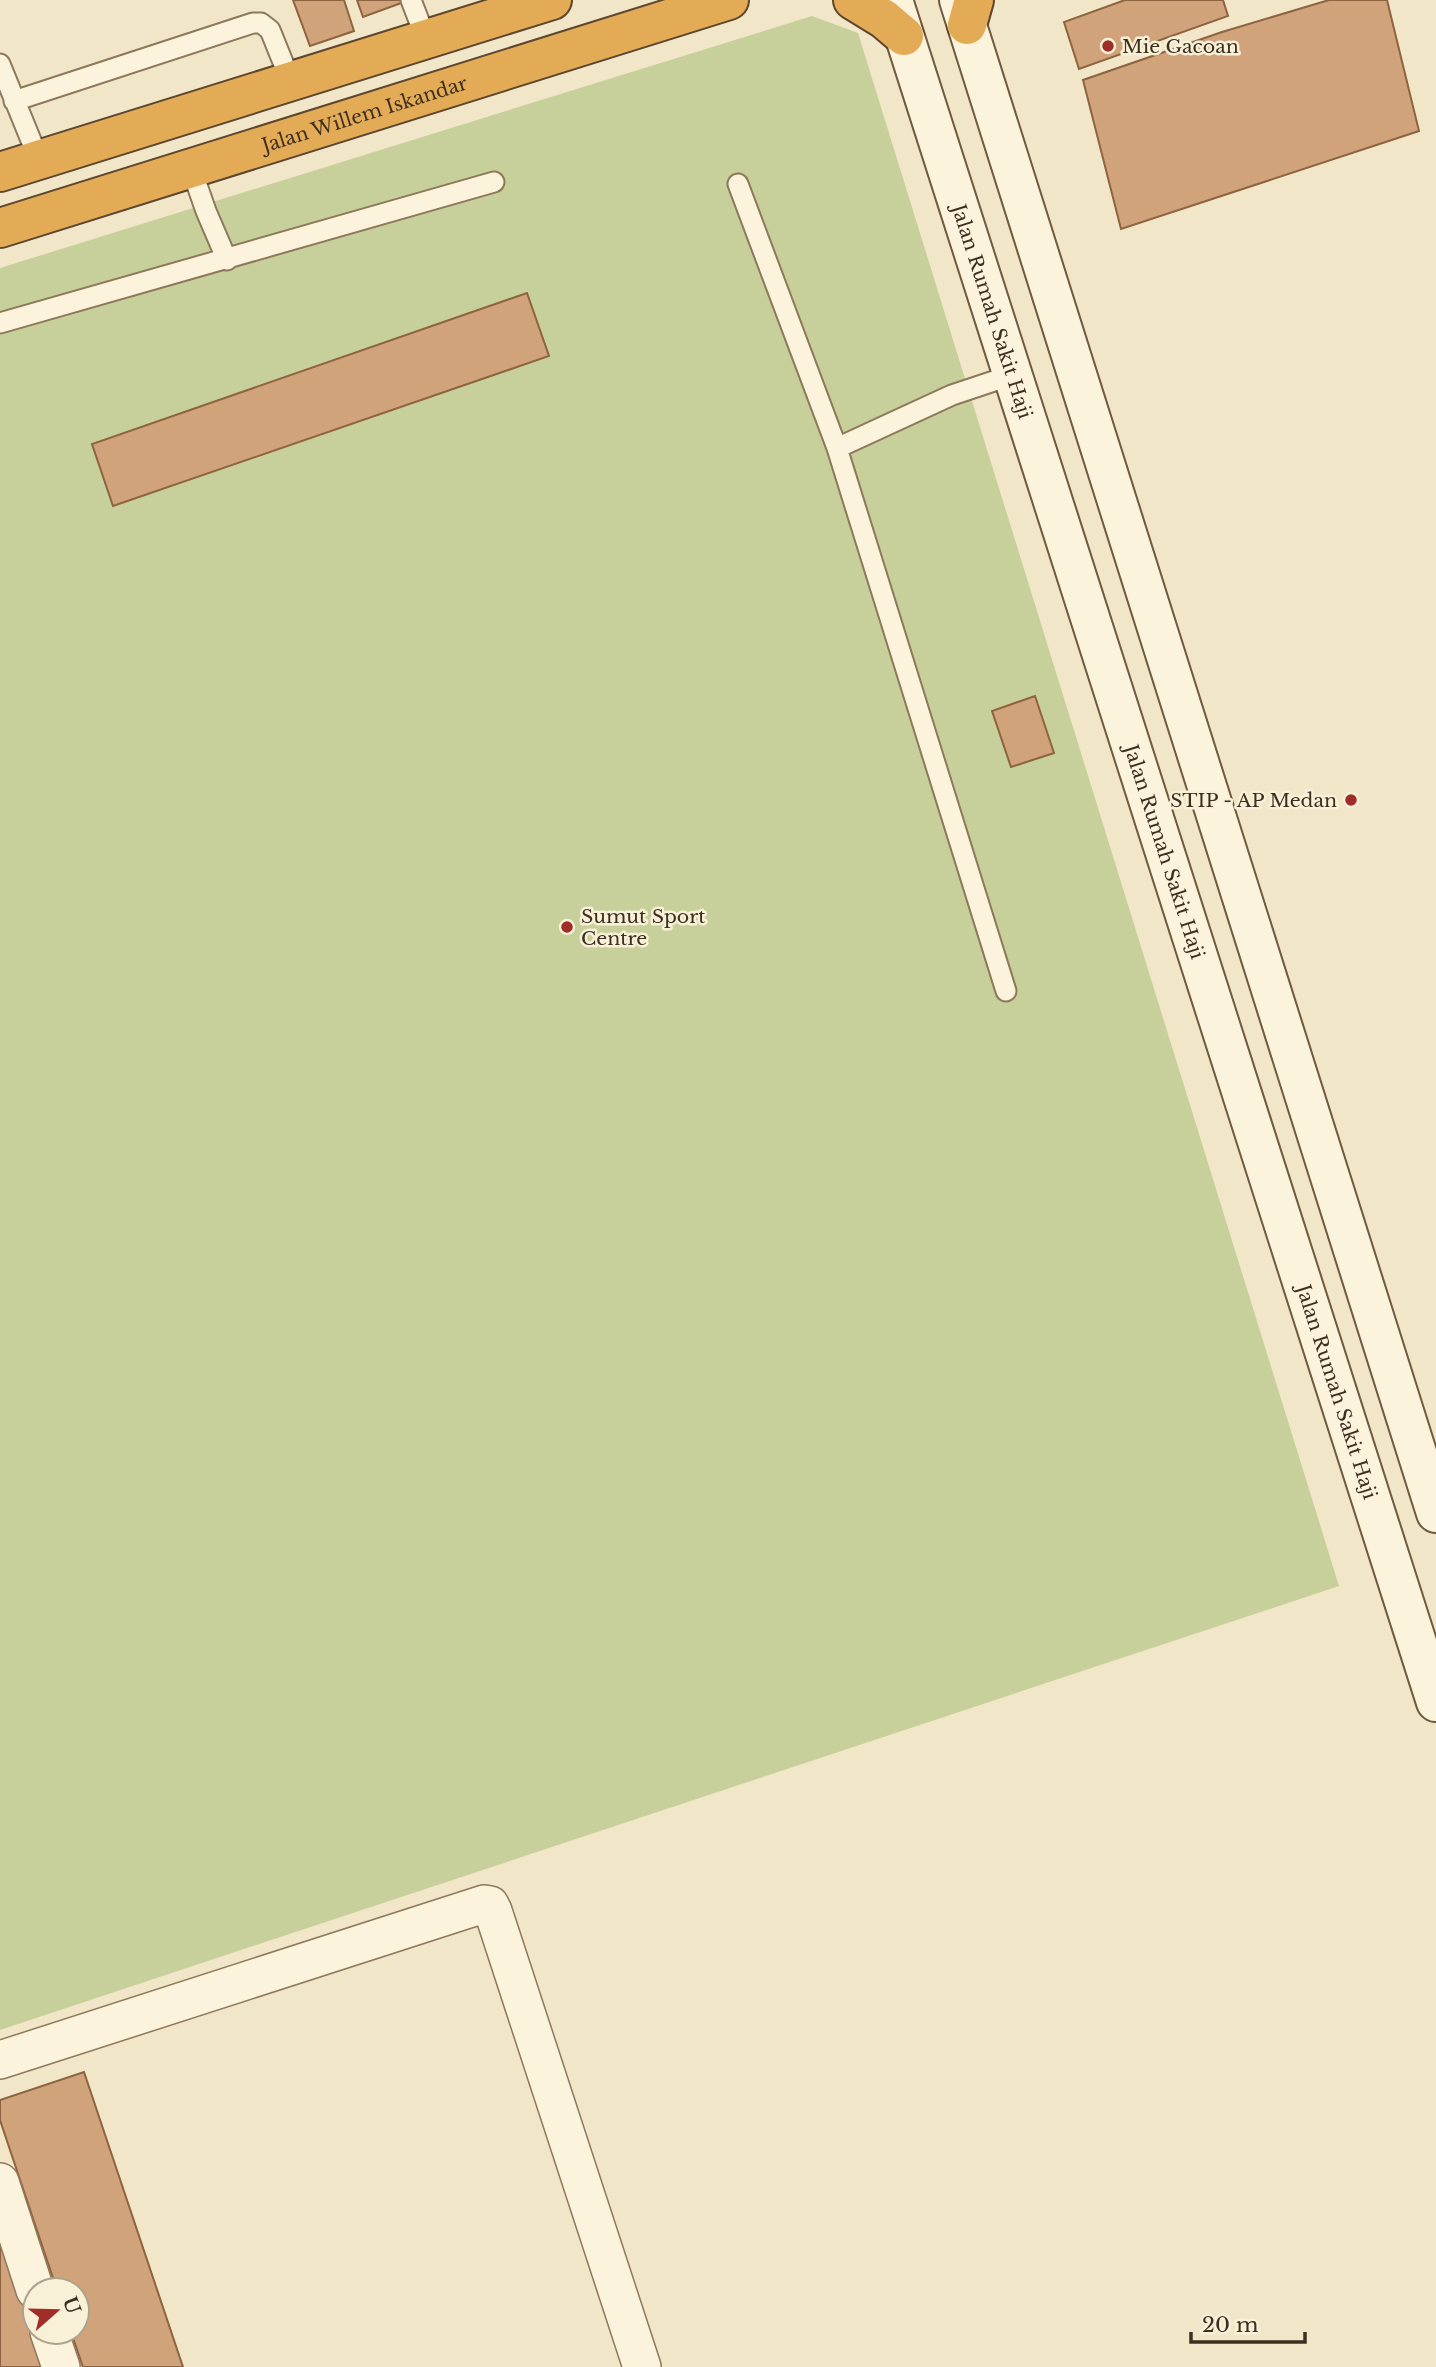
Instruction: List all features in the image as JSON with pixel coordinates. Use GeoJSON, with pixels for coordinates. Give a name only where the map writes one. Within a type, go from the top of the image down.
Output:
{"type":"FeatureCollection","features":[{"type":"Feature","properties":{"kind":"highway"},"geometry":{"type":"LineString","coordinates":[[0,172],[426,39],[514,6],[552,0]]}},
{"type":"Feature","properties":{"kind":"highway","name":"Jalan Willem Iskandar"},"geometry":{"type":"LineString","coordinates":[[0,228],[729,0]]}},
{"type":"Feature","properties":{"kind":"highway"},"geometry":{"type":"LineString","coordinates":[[853,0],[884,19],[904,36]]}},
{"type":"Feature","properties":{"kind":"street","name":"Jalan Rumah Sakit Haji"},"geometry":{"type":"LineString","coordinates":[[893,0],[1436,1702]]}},
{"type":"Feature","properties":{"kind":"street"},"geometry":{"type":"LineString","coordinates":[[966,9],[1436,1513]]}},
{"type":"Feature","properties":{"kind":"street"},"geometry":{"type":"LineString","coordinates":[[0,2060],[488,1905],[494,1911],[642,2367]]}},
{"type":"Feature","properties":{"kind":"street"},"geometry":{"type":"LineString","coordinates":[[0,2182],[30,2276]]}},
{"type":"Feature","properties":{"kind":"street"},"geometry":{"type":"LineString","coordinates":[[54,2346],[61,2367]]}},
{"type":"Feature","properties":{"kind":"lane"},"geometry":{"type":"LineString","coordinates":[[411,0],[426,39]]}},
{"type":"Feature","properties":{"kind":"lane"},"geometry":{"type":"LineString","coordinates":[[14,101],[253,23],[261,23],[270,30],[291,82]]}},
{"type":"Feature","properties":{"kind":"lane"},"geometry":{"type":"LineString","coordinates":[[0,64],[39,160]]}},
{"type":"Feature","properties":{"kind":"lane"},"geometry":{"type":"LineString","coordinates":[[191,168],[227,260]]}},
{"type":"Feature","properties":{"kind":"lane"},"geometry":{"type":"LineString","coordinates":[[0,323],[494,182]]}},
{"type":"Feature","properties":{"kind":"lane"},"geometry":{"type":"LineString","coordinates":[[738,184],[837,448],[1006,991]]}},
{"type":"Feature","properties":{"kind":"lane"},"geometry":{"type":"LineString","coordinates":[[837,448],[952,395],[1012,375]]}},
{"type":"Feature","properties":{"kind":"green space","name":"Sumut Sport Centre"},"geometry":{"type":"Polygon","coordinates":[[[812,16],[858,33],[1339,1586],[0,2030],[0,268],[812,16]]]}},
{"type":"Feature","properties":{"kind":"building"},"geometry":{"type":"Polygon","coordinates":[[[293,0],[344,0],[354,31],[310,46],[293,0]]]}},
{"type":"Feature","properties":{"kind":"building"},"geometry":{"type":"Polygon","coordinates":[[[357,0],[404,0],[404,2],[363,17],[357,0]]]}},
{"type":"Feature","properties":{"kind":"building","name":"Mie Gacoan"},"geometry":{"type":"Polygon","coordinates":[[[1125,0],[1223,0],[1228,16],[1079,69],[1064,22],[1125,0]]]}},
{"type":"Feature","properties":{"kind":"building"},"geometry":{"type":"Polygon","coordinates":[[[1329,0],[1387,0],[1419,131],[1121,229],[1083,80],[1222,32],[1329,0]]]}},
{"type":"Feature","properties":{"kind":"building"},"geometry":{"type":"Polygon","coordinates":[[[527,293],[549,356],[113,506],[92,444],[527,293]]]}},
{"type":"Feature","properties":{"kind":"building"},"geometry":{"type":"Polygon","coordinates":[[[1035,696],[1054,753],[1011,767],[992,711],[1035,696]]]}},
{"type":"Feature","properties":{"kind":"building"},"geometry":{"type":"Polygon","coordinates":[[[84,2072],[183,2367],[83,2367],[76,2346],[91,2346],[91,2276],[52,2276],[0,2120],[0,2100],[84,2072]]]}},
{"type":"Feature","properties":{"kind":"building"},"geometry":{"type":"Polygon","coordinates":[[[0,2223],[21,2288],[21,2346],[40,2346],[47,2367],[0,2367],[0,2223]]]}},
{"type":"Feature","properties":{"kind":"place","name":"Mie Gacoan"},"geometry":{"type":"Point","coordinates":[1108,46]}},
{"type":"Feature","properties":{"kind":"place","name":"STIP - AP Medan"},"geometry":{"type":"Point","coordinates":[1351,800]}},
{"type":"Feature","properties":{"kind":"place","name":"Sumut Sport Centre"},"geometry":{"type":"Point","coordinates":[567,927]}}]}
